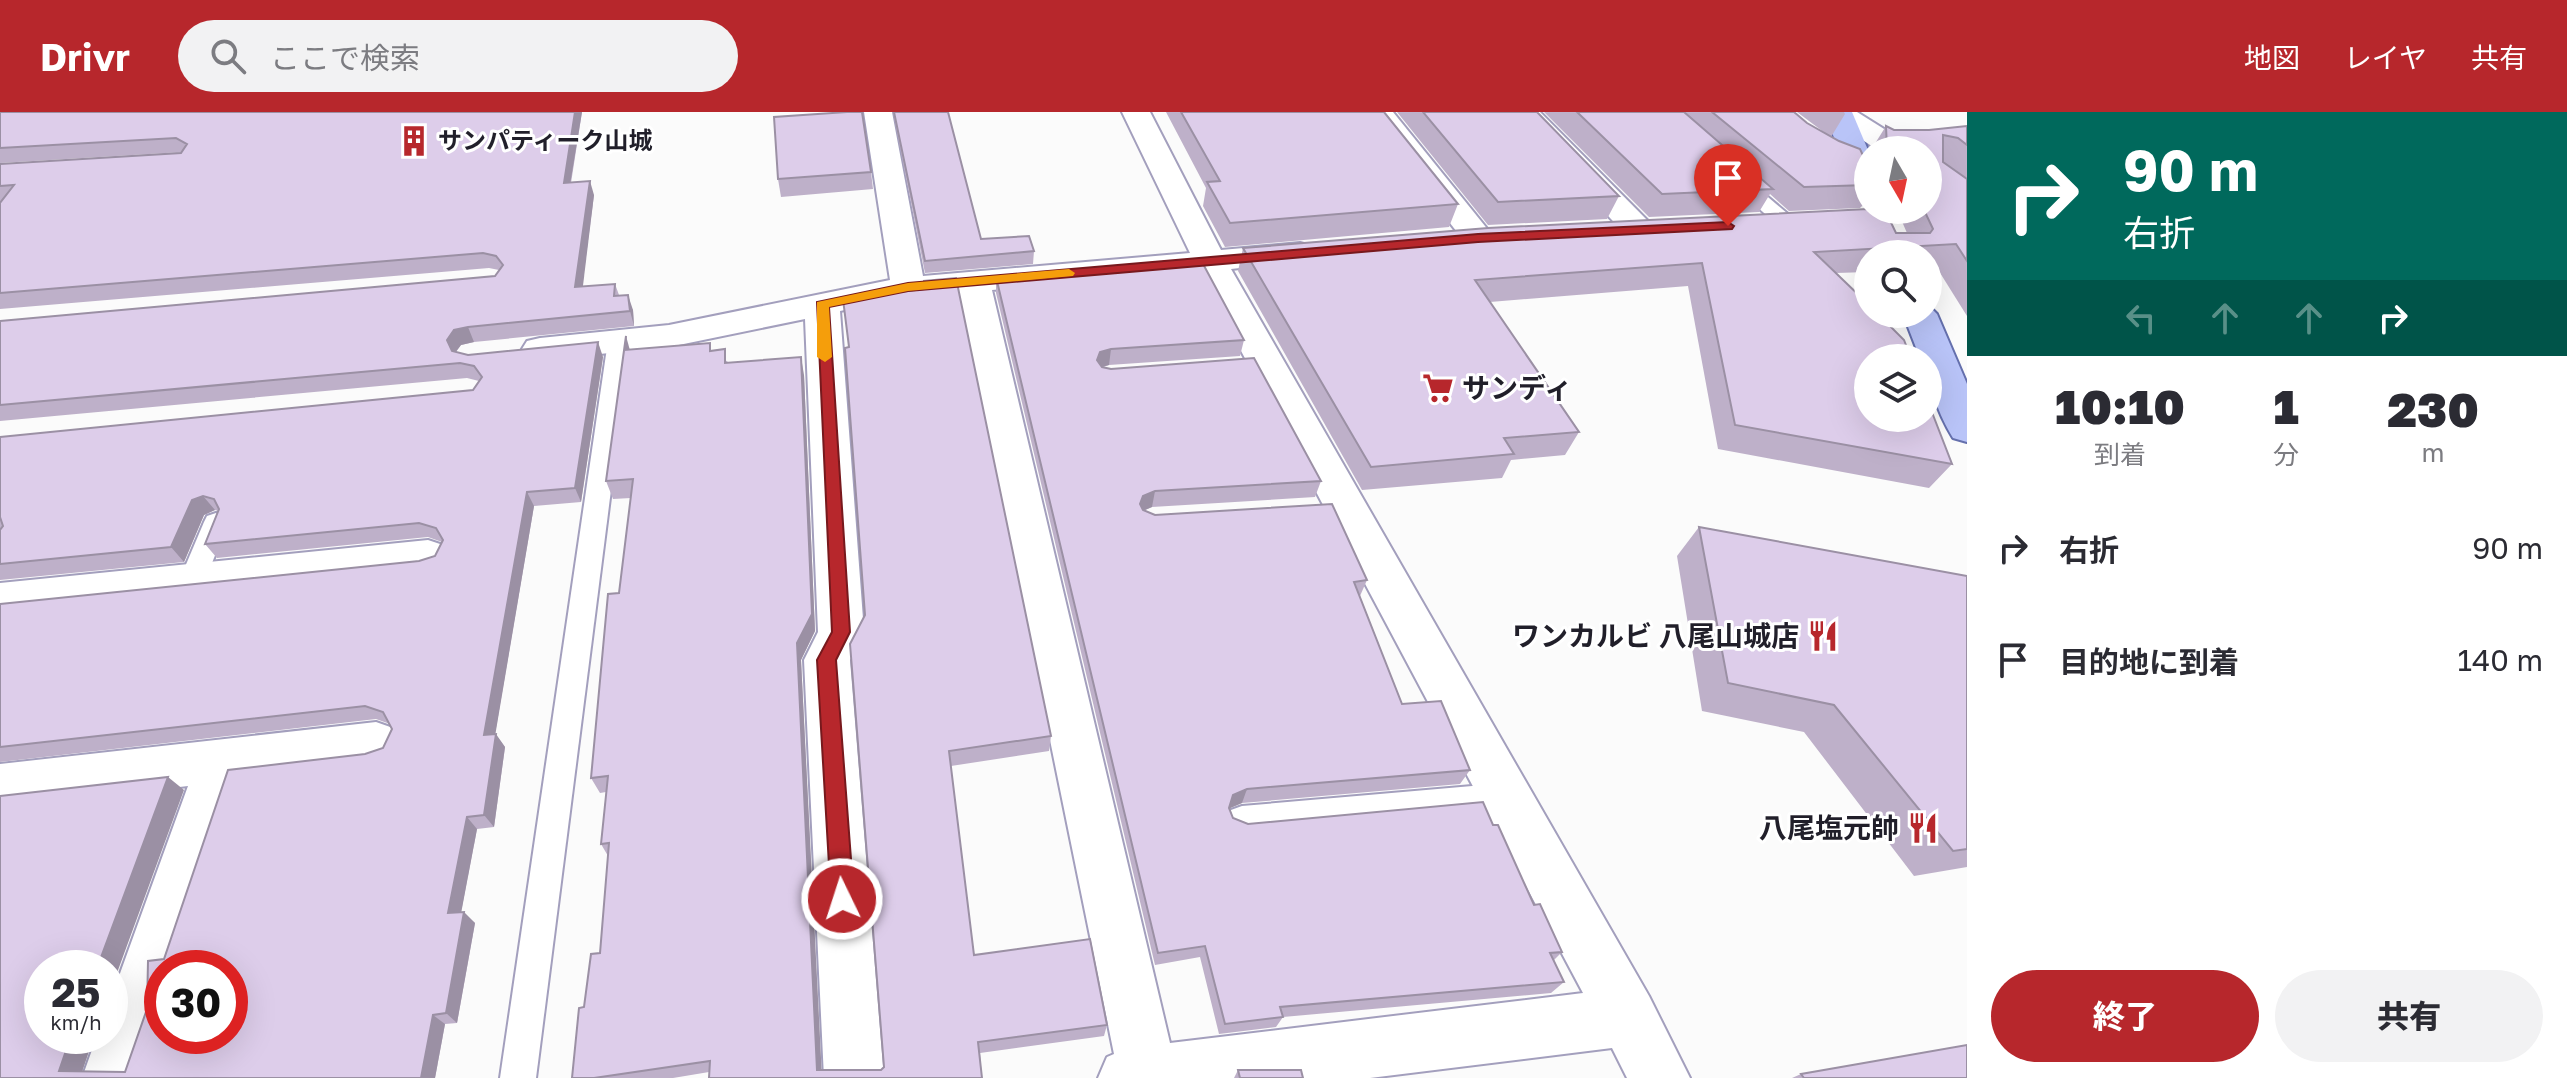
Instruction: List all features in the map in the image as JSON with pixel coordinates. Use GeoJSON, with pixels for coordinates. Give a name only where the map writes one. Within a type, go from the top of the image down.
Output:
{"type":"FeatureCollection","features":[{"type":"Feature","properties":{"kind":"main road"},"geometry":{"type":"LineString","coordinates":[[1838,112],[1854,152]]}},
{"type":"Feature","properties":{"kind":"main road"},"geometry":{"type":"LineString","coordinates":[[1926,328],[1967,429]]}},
{"type":"Feature","properties":{"kind":"street"},"geometry":{"type":"LineString","coordinates":[[878,112],[908,287]]}},
{"type":"Feature","properties":{"kind":"street"},"geometry":{"type":"LineString","coordinates":[[1136,112],[1210,261],[1251,365],[1332,508],[1507,796],[1660,1078]]}},
{"type":"Feature","properties":{"kind":"street"},"geometry":{"type":"LineString","coordinates":[[1378,112],[1478,239]]}},
{"type":"Feature","properties":{"kind":"street"},"geometry":{"type":"LineString","coordinates":[[1524,112],[1653,230],[1595,233]]}},
{"type":"Feature","properties":{"kind":"street"},"geometry":{"type":"LineString","coordinates":[[1838,112],[1876,136]]}},
{"type":"Feature","properties":{"kind":"street"},"geometry":{"type":"LineString","coordinates":[[1819,145],[1854,169]]}},
{"type":"Feature","properties":{"kind":"street"},"geometry":{"type":"LineString","coordinates":[[1743,225],[1801,223]]}},
{"type":"Feature","properties":{"kind":"street"},"geometry":{"type":"LineString","coordinates":[[503,353],[669,336],[908,287],[1336,250]]}},
{"type":"Feature","properties":{"kind":"street"},"geometry":{"type":"LineString","coordinates":[[973,281],[1138,1077],[1628,1017]]}},
{"type":"Feature","properties":{"kind":"street"},"geometry":{"type":"LineString","coordinates":[[822,305],[841,632],[827,660],[854,1078]]}},
{"type":"Feature","properties":{"kind":"street"},"geometry":{"type":"LineString","coordinates":[[0,600],[428,556]]}},
{"type":"Feature","properties":{"kind":"street"},"geometry":{"type":"LineString","coordinates":[[0,786],[376,743]]}},
{"type":"Feature","properties":{"kind":"street"},"geometry":{"type":"LineString","coordinates":[[112,1078],[222,761]]}},
{"type":"Feature","properties":{"kind":"lane"},"geometry":{"type":"LineString","coordinates":[[1729,173],[1801,223]]}},
{"type":"Feature","properties":{"kind":"lane"},"geometry":{"type":"LineString","coordinates":[[518,1078],[619,341]]}},
{"type":"Feature","properties":{"kind":"lane"},"geometry":{"type":"LineString","coordinates":[[192,581],[216,522]]}},
{"type":"Feature","properties":{"kind":"lane"},"geometry":{"type":"LineString","coordinates":[[1242,820],[1507,796]]}},
{"type":"Feature","properties":{"kind":"building"},"geometry":{"type":"Polygon","coordinates":[[[0,112],[575,112],[564,183],[590,181],[575,287],[615,284],[614,296],[628,295],[630,311],[468,327],[454,330],[447,340],[452,351],[468,355],[598,342],[575,488],[527,492],[484,735],[496,734],[484,815],[467,817],[448,913],[464,912],[446,1013],[433,1015],[421,1078],[0,1078],[0,796],[168,777],[104,950],[24,950],[24,1054],[65,1054],[59,1071],[125,1072],[144,1018],[144,1054],[248,1054],[248,950],[167,950],[228,770],[365,754],[383,748],[392,729],[383,712],[365,706],[0,747],[0,604],[419,561],[435,556],[443,540],[436,528],[419,523],[205,544],[219,509],[214,499],[203,496],[192,500],[171,547],[0,564],[0,530],[3,526],[0,517],[0,437],[473,390],[482,377],[474,366],[460,363],[0,405],[0,321],[495,276],[503,265],[496,256],[483,253],[0,293],[0,203],[14,185],[0,186],[0,164],[181,153],[187,144],[176,138],[0,148],[0,112]]]}},
{"type":"Feature","properties":{"kind":"building"},"geometry":{"type":"Polygon","coordinates":[[[862,112],[871,172],[778,179],[774,117],[862,112]]]}},
{"type":"Feature","properties":{"kind":"building"},"geometry":{"type":"Polygon","coordinates":[[[894,112],[948,112],[981,239],[1029,236],[1034,251],[925,261],[894,112]]]}},
{"type":"Feature","properties":{"kind":"building"},"geometry":{"type":"Polygon","coordinates":[[[1181,112],[1384,112],[1458,204],[1230,223],[1207,182],[1220,181],[1181,112]]]}},
{"type":"Feature","properties":{"kind":"building"},"geometry":{"type":"Polygon","coordinates":[[[1423,112],[1537,112],[1619,196],[1498,202],[1423,112]]]}},
{"type":"Feature","properties":{"kind":"building"},"geometry":{"type":"Polygon","coordinates":[[[1577,112],[1684,112],[1773,189],[1662,194],[1577,112]]]}},
{"type":"Feature","properties":{"kind":"building"},"geometry":{"type":"Polygon","coordinates":[[[1712,112],[1794,112],[1807,123],[1854,147],[1854,185],[1804,187],[1712,112]]]}},
{"type":"Feature","properties":{"kind":"building"},"geometry":{"type":"Polygon","coordinates":[[[1886,126],[1894,130],[1929,130],[1967,126],[1967,145],[1958,138],[1943,135],[1943,162],[1967,179],[1967,261],[1956,244],[1942,245],[1942,240],[1854,240],[1854,250],[1814,252],[1854,291],[1854,328],[1892,328],[1906,344],[1854,344],[1854,432],[1940,432],[1952,464],[1735,425],[1702,263],[1475,280],[1579,432],[1504,438],[1514,454],[1371,467],[1243,248],[1488,228],[1854,210],[1854,224],[1892,224],[1896,233],[1930,233],[1933,229],[1931,224],[1942,224],[1942,136],[1886,136],[1886,126]]]}},
{"type":"Feature","properties":{"kind":"building"},"geometry":{"type":"Polygon","coordinates":[[[1202,262],[1244,340],[1111,349],[1100,352],[1097,360],[1102,367],[1111,369],[1254,358],[1321,481],[1155,491],[1143,496],[1140,504],[1143,510],[1155,515],[1332,504],[1367,580],[1354,582],[1402,704],[1441,701],[1470,770],[1247,789],[1233,795],[1229,808],[1233,818],[1248,824],[1483,802],[1493,825],[1498,825],[1534,905],[1540,904],[1562,952],[1550,953],[1564,982],[1280,1007],[1283,1017],[1225,1024],[1205,946],[1158,953],[996,277],[1202,262]]]}},
{"type":"Feature","properties":{"kind":"building"},"geometry":{"type":"Polygon","coordinates":[[[956,278],[1051,736],[949,751],[974,955],[1090,939],[1107,1025],[978,1042],[982,1078],[709,1078],[710,1061],[594,1078],[572,1078],[579,1008],[584,1007],[591,954],[600,953],[609,843],[601,844],[608,776],[591,778],[608,594],[619,593],[633,479],[606,481],[626,336],[625,350],[710,343],[710,351],[725,349],[725,363],[801,357],[812,614],[797,643],[817,1070],[881,1070],[884,1067],[850,644],[865,615],[845,348],[849,347],[843,299],[925,289],[924,281],[956,278]]]}},
{"type":"Feature","properties":{"kind":"building","name":"ワンカルビ 八尾山城店"},"geometry":{"type":"Polygon","coordinates":[[[1699,527],[1967,576],[1967,849],[1953,851],[1834,705],[1728,683],[1699,527]]]}},
{"type":"Feature","properties":{"kind":"building"},"geometry":{"type":"Polygon","coordinates":[[[1967,1045],[1967,1078],[1804,1078],[1801,1074],[1967,1045]]]}},
{"type":"Feature","properties":{"kind":"building"},"geometry":{"type":"Polygon","coordinates":[[[1238,1070],[1301,1070],[1303,1078],[1240,1078],[1238,1070]]]}},
{"type":"Feature","properties":{"kind":"slow traffic"},"geometry":{"type":"LineString","coordinates":[[825,357],[822,305],[908,287],[1069,273]]}},
{"type":"Feature","properties":{"kind":"place","name":"サンパティーク山城"},"geometry":{"type":"Point","coordinates":[414,141]}},
{"type":"Feature","properties":{"kind":"place","name":"サンディ"},"geometry":{"type":"Point","coordinates":[1438,388]}},
{"type":"Feature","properties":{"kind":"place","name":"ワンカルビ 八尾山城店"},"geometry":{"type":"Point","coordinates":[1823,636]}},
{"type":"Feature","properties":{"kind":"place","name":"八尾塩元帥"},"geometry":{"type":"Point","coordinates":[1923,828]}},
{"type":"Feature","properties":{"kind":"route"},"geometry":{"type":"LineString","coordinates":[[842,899],[827,660],[841,632],[822,305],[908,287],[1240,258],[1478,238],[1728,226]]}}]}
